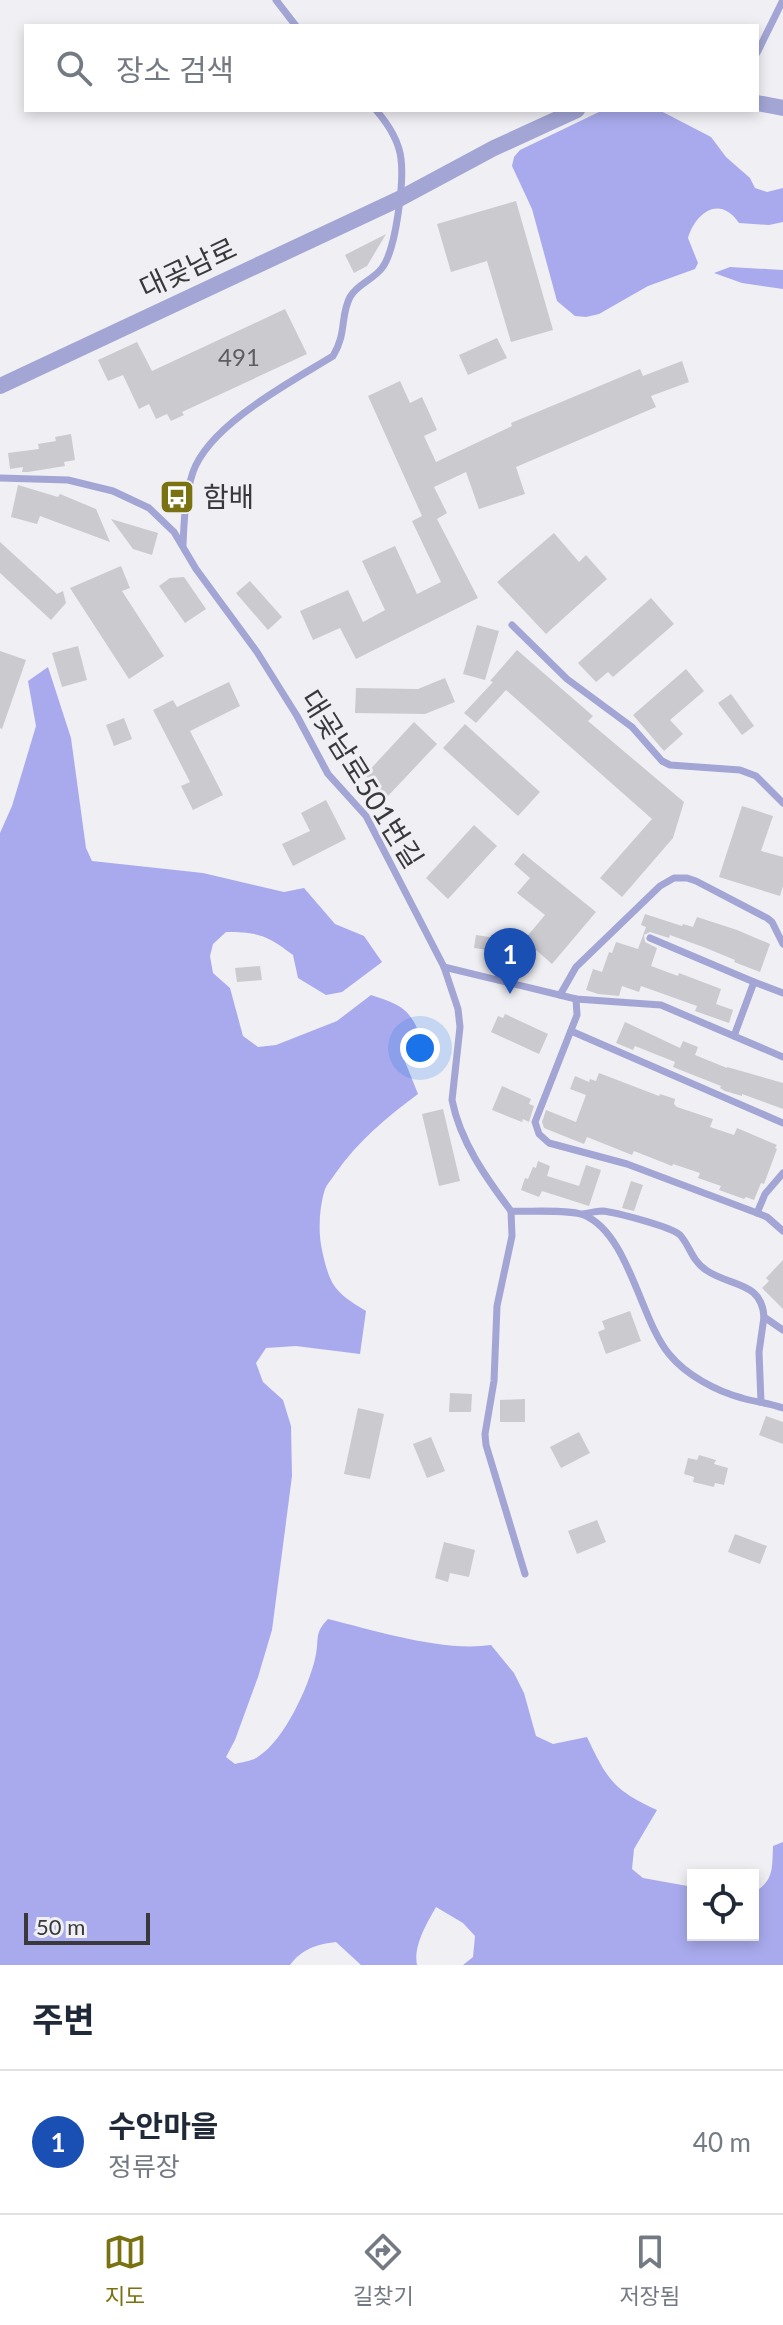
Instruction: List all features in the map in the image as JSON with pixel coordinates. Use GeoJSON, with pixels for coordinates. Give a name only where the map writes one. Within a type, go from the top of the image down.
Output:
{"type":"FeatureCollection","features":[{"type":"Feature","properties":{"kind":"street"},"geometry":{"type":"LineString","coordinates":[[759,103],[783,108]]}},
{"type":"Feature","properties":{"kind":"street","name":"대곶남로"},"geometry":{"type":"LineString","coordinates":[[0,386],[399,199],[494,148],[573,112]]}},
{"type":"Feature","properties":{"kind":"lane"},"geometry":{"type":"LineString","coordinates":[[276,0],[294,24]]}},
{"type":"Feature","properties":{"kind":"lane"},"geometry":{"type":"LineString","coordinates":[[759,49],[783,0]]}},
{"type":"Feature","properties":{"kind":"lane"},"geometry":{"type":"LineString","coordinates":[[183,547],[190,485],[201,457],[242,415],[333,356],[343,333],[346,306],[351,294],[382,268],[390,251],[399,199],[401,158],[391,128],[378,112]]}},
{"type":"Feature","properties":{"kind":"lane","name":"대곶남로501번길"},"geometry":{"type":"LineString","coordinates":[[0,478],[68,480],[123,495],[149,508],[174,532],[196,569],[257,652],[328,774],[366,816],[444,967],[458,1009],[460,1027],[452,1100],[454,1111],[473,1154],[511,1211]]}},
{"type":"Feature","properties":{"kind":"lane"},"geometry":{"type":"LineString","coordinates":[[512,625],[567,679],[632,727],[662,761],[670,765],[740,770],[756,776],[783,803]]}},
{"type":"Feature","properties":{"kind":"lane"},"geometry":{"type":"LineString","coordinates":[[560,995],[576,967],[651,894],[674,878],[696,881],[753,909],[772,922],[783,944]]}},
{"type":"Feature","properties":{"kind":"lane"},"geometry":{"type":"LineString","coordinates":[[650,938],[783,993]]}},
{"type":"Feature","properties":{"kind":"lane"},"geometry":{"type":"LineString","coordinates":[[444,967],[576,999],[661,1005],[783,1057]]}},
{"type":"Feature","properties":{"kind":"lane"},"geometry":{"type":"LineString","coordinates":[[734,1036],[754,982]]}},
{"type":"Feature","properties":{"kind":"lane"},"geometry":{"type":"LineString","coordinates":[[576,999],[577,1015],[535,1122],[539,1134],[549,1143],[627,1164],[757,1213],[767,1217],[783,1231]]}},
{"type":"Feature","properties":{"kind":"lane"},"geometry":{"type":"LineString","coordinates":[[571,1031],[783,1123]]}},
{"type":"Feature","properties":{"kind":"lane"},"geometry":{"type":"LineString","coordinates":[[757,1213],[765,1194],[783,1173]]}},
{"type":"Feature","properties":{"kind":"lane"},"geometry":{"type":"LineString","coordinates":[[525,1574],[485,1434],[494,1381],[497,1306],[512,1236],[511,1211],[583,1214],[604,1211],[669,1228],[682,1238],[693,1258],[704,1269],[759,1295],[764,1317],[759,1352],[761,1402]]}},
{"type":"Feature","properties":{"kind":"lane"},"geometry":{"type":"LineString","coordinates":[[583,1214],[601,1227],[619,1251],[650,1321],[669,1354],[708,1383],[739,1397],[783,1408]]}},
{"type":"Feature","properties":{"kind":"lane"},"geometry":{"type":"LineString","coordinates":[[764,1317],[783,1330]]}},
{"type":"Feature","properties":{"kind":"shaded area"},"geometry":{"type":"Polygon","coordinates":[[[599,112],[663,112],[711,137],[726,157],[750,178],[755,188],[767,192],[783,188],[783,222],[769,225],[739,223],[724,210],[709,210],[697,221],[688,238],[698,263],[695,269],[648,286],[599,314],[575,316],[557,301],[532,209],[512,166],[520,150],[599,112]]]}},
{"type":"Feature","properties":{"kind":"shaded area"},"geometry":{"type":"Polygon","coordinates":[[[730,267],[783,270],[783,289],[742,283],[714,273],[730,267]]]}},
{"type":"Feature","properties":{"kind":"shaded area"},"geometry":{"type":"Polygon","coordinates":[[[48,667],[71,738],[86,848],[92,861],[203,873],[284,892],[304,888],[335,924],[364,936],[382,962],[342,992],[326,995],[298,978],[293,955],[276,943],[254,934],[226,932],[213,944],[210,956],[213,973],[230,988],[243,1036],[258,1047],[276,1045],[337,1021],[371,995],[406,1011],[425,1045],[404,1059],[418,1094],[363,1140],[327,1185],[323,1196],[320,1236],[331,1281],[347,1299],[366,1311],[360,1354],[296,1346],[266,1348],[256,1363],[263,1382],[283,1400],[291,1426],[292,1476],[272,1630],[258,1677],[226,1757],[235,1764],[257,1758],[286,1726],[307,1684],[319,1633],[328,1619],[431,1643],[491,1645],[514,1673],[524,1693],[536,1736],[553,1744],[587,1737],[613,1782],[630,1796],[657,1810],[634,1849],[632,1869],[643,1878],[687,1886],[687,1941],[759,1941],[759,1889],[765,1884],[772,1868],[773,1846],[783,1842],[783,1965],[463,1965],[473,1957],[475,1936],[463,1923],[436,1907],[419,1943],[417,1965],[361,1965],[336,1942],[310,1948],[290,1965],[0,1965],[0,833],[12,806],[36,726],[28,681],[48,667]]]}},
{"type":"Feature","properties":{"kind":"building"},"geometry":{"type":"Polygon","coordinates":[[[516,201],[553,330],[511,342],[487,261],[451,272],[437,224],[516,201]]]}},
{"type":"Feature","properties":{"kind":"building"},"geometry":{"type":"Polygon","coordinates":[[[386,234],[367,266],[354,273],[345,255],[386,234]]]}},
{"type":"Feature","properties":{"kind":"building"},"geometry":{"type":"Polygon","coordinates":[[[285,309],[307,354],[182,412],[184,415],[171,421],[167,414],[156,419],[149,404],[139,409],[123,375],[108,381],[98,360],[137,342],[152,371],[285,309]]]}},
{"type":"Feature","properties":{"kind":"building"},"geometry":{"type":"Polygon","coordinates":[[[497,338],[507,358],[468,375],[459,355],[497,338]]]}},
{"type":"Feature","properties":{"kind":"building"},"geometry":{"type":"Polygon","coordinates":[[[682,361],[689,382],[651,396],[656,407],[516,467],[525,494],[479,509],[466,472],[434,487],[447,513],[437,519],[478,598],[356,659],[340,628],[313,640],[300,611],[348,590],[363,622],[385,610],[362,561],[395,546],[417,594],[441,582],[412,521],[422,516],[368,396],[400,381],[410,403],[422,397],[437,430],[424,436],[436,462],[512,426],[511,423],[640,369],[643,376],[682,361]]]}},
{"type":"Feature","properties":{"kind":"building"},"geometry":{"type":"Polygon","coordinates":[[[71,434],[75,460],[64,462],[65,466],[28,472],[22,472],[23,467],[10,469],[8,453],[39,449],[38,444],[71,434]]]}},
{"type":"Feature","properties":{"kind":"building"},"geometry":{"type":"Polygon","coordinates":[[[18,485],[58,497],[60,494],[96,509],[110,542],[40,516],[37,524],[11,517],[18,485]]]}},
{"type":"Feature","properties":{"kind":"building"},"geometry":{"type":"Polygon","coordinates":[[[111,519],[158,533],[152,555],[133,549],[111,519]]]}},
{"type":"Feature","properties":{"kind":"building"},"geometry":{"type":"Polygon","coordinates":[[[554,533],[579,562],[586,555],[607,579],[546,634],[497,582],[554,533]]]}},
{"type":"Feature","properties":{"kind":"building"},"geometry":{"type":"Polygon","coordinates":[[[0,542],[57,594],[63,591],[66,603],[51,620],[0,573],[0,542]]]}},
{"type":"Feature","properties":{"kind":"building"},"geometry":{"type":"Polygon","coordinates":[[[121,566],[130,588],[122,591],[164,656],[129,679],[70,588],[121,566]]]}},
{"type":"Feature","properties":{"kind":"building"},"geometry":{"type":"Polygon","coordinates":[[[184,577],[206,609],[185,623],[159,586],[170,578],[184,577]]]}},
{"type":"Feature","properties":{"kind":"building"},"geometry":{"type":"Polygon","coordinates":[[[250,581],[282,617],[268,630],[236,593],[250,581]]]}},
{"type":"Feature","properties":{"kind":"building"},"geometry":{"type":"Polygon","coordinates":[[[651,598],[674,624],[613,677],[608,672],[596,682],[578,663],[651,598]]]}},
{"type":"Feature","properties":{"kind":"building"},"geometry":{"type":"Polygon","coordinates":[[[477,625],[499,631],[485,680],[463,674],[477,625]]]}},
{"type":"Feature","properties":{"kind":"building"},"geometry":{"type":"Polygon","coordinates":[[[78,646],[87,680],[62,687],[52,653],[78,646]]]}},
{"type":"Feature","properties":{"kind":"building"},"geometry":{"type":"Polygon","coordinates":[[[517,650],[593,716],[588,721],[684,802],[673,838],[622,897],[600,878],[652,819],[506,690],[476,723],[464,713],[517,650]]]}},
{"type":"Feature","properties":{"kind":"building"},"geometry":{"type":"Polygon","coordinates":[[[0,651],[26,660],[2,729],[0,728],[0,651]]]}},
{"type":"Feature","properties":{"kind":"building"},"geometry":{"type":"Polygon","coordinates":[[[686,669],[704,691],[670,720],[683,734],[664,751],[633,715],[686,669]]]}},
{"type":"Feature","properties":{"kind":"building"},"geometry":{"type":"Polygon","coordinates":[[[445,678],[455,702],[425,714],[355,713],[356,688],[418,689],[445,678]]]}},
{"type":"Feature","properties":{"kind":"building"},"geometry":{"type":"Polygon","coordinates":[[[229,682],[240,706],[190,731],[223,795],[193,810],[181,786],[190,782],[153,710],[173,700],[177,707],[229,682]]]}},
{"type":"Feature","properties":{"kind":"building"},"geometry":{"type":"Polygon","coordinates":[[[731,694],[754,726],[742,735],[718,703],[731,694]]]}},
{"type":"Feature","properties":{"kind":"building"},"geometry":{"type":"Polygon","coordinates":[[[124,718],[132,739],[114,746],[106,725],[124,718]]]}},
{"type":"Feature","properties":{"kind":"building"},"geometry":{"type":"Polygon","coordinates":[[[414,722],[437,744],[388,796],[365,775],[414,722]]]}},
{"type":"Feature","properties":{"kind":"building"},"geometry":{"type":"Polygon","coordinates":[[[465,724],[540,792],[518,816],[443,748],[465,724]]]}},
{"type":"Feature","properties":{"kind":"building"},"geometry":{"type":"Polygon","coordinates":[[[326,800],[346,839],[293,866],[282,844],[310,831],[301,813],[326,800]]]}},
{"type":"Feature","properties":{"kind":"building"},"geometry":{"type":"Polygon","coordinates":[[[742,806],[773,816],[761,851],[783,857],[780,896],[719,877],[742,806]]]}},
{"type":"Feature","properties":{"kind":"building"},"geometry":{"type":"Polygon","coordinates":[[[474,825],[497,846],[448,899],[426,878],[474,825]]]}},
{"type":"Feature","properties":{"kind":"building"},"geometry":{"type":"Polygon","coordinates":[[[523,853],[596,912],[552,964],[536,950],[535,957],[474,948],[476,935],[528,943],[524,940],[545,915],[517,893],[530,878],[514,864],[523,853]]]}},
{"type":"Feature","properties":{"kind":"building"},"geometry":{"type":"Polygon","coordinates":[[[645,914],[693,927],[697,917],[770,944],[760,972],[670,935],[669,938],[650,932],[644,935],[645,942],[657,948],[651,966],[721,989],[716,1004],[733,1010],[729,1023],[695,1011],[697,1006],[641,986],[639,992],[622,986],[619,996],[586,990],[593,969],[602,972],[616,942],[638,949],[646,927],[641,925],[645,914]]]}},
{"type":"Feature","properties":{"kind":"building"},"geometry":{"type":"Polygon","coordinates":[[[260,966],[262,980],[237,982],[235,968],[260,966]]]}},
{"type":"Feature","properties":{"kind":"building"},"geometry":{"type":"Polygon","coordinates":[[[505,1014],[548,1034],[539,1054],[491,1032],[498,1016],[503,1018],[505,1014]]]}},
{"type":"Feature","properties":{"kind":"building"},"geometry":{"type":"Polygon","coordinates":[[[625,1022],[680,1048],[683,1041],[698,1047],[695,1055],[727,1068],[783,1083],[783,1109],[725,1091],[721,1086],[673,1067],[675,1062],[635,1046],[633,1050],[616,1043],[625,1022]]]}},
{"type":"Feature","properties":{"kind":"building"},"geometry":{"type":"Polygon","coordinates":[[[599,1073],[675,1099],[677,1107],[713,1119],[710,1127],[734,1135],[737,1128],[777,1145],[764,1184],[761,1183],[754,1200],[719,1190],[721,1186],[698,1178],[700,1173],[634,1151],[632,1155],[587,1137],[584,1144],[544,1128],[542,1122],[546,1110],[576,1122],[586,1095],[570,1089],[575,1076],[589,1082],[590,1079],[596,1081],[599,1073]]]}},
{"type":"Feature","properties":{"kind":"building"},"geometry":{"type":"Polygon","coordinates":[[[502,1086],[531,1099],[529,1104],[534,1106],[529,1122],[492,1110],[502,1086]]]}},
{"type":"Feature","properties":{"kind":"building"},"geometry":{"type":"Polygon","coordinates":[[[443,1109],[460,1181],[439,1186],[422,1114],[443,1109]]]}},
{"type":"Feature","properties":{"kind":"building"},"geometry":{"type":"Polygon","coordinates":[[[538,1161],[550,1166],[547,1176],[579,1186],[586,1165],[601,1170],[589,1206],[542,1191],[539,1197],[521,1190],[525,1178],[528,1179],[538,1161]]]}},
{"type":"Feature","properties":{"kind":"building"},"geometry":{"type":"Polygon","coordinates":[[[631,1181],[643,1185],[634,1211],[622,1208],[631,1181]]]}},
{"type":"Feature","properties":{"kind":"building"},"geometry":{"type":"Polygon","coordinates":[[[783,1260],[783,1309],[762,1288],[769,1281],[766,1278],[783,1260]]]}},
{"type":"Feature","properties":{"kind":"building"},"geometry":{"type":"Polygon","coordinates":[[[630,1311],[641,1341],[606,1354],[598,1332],[605,1329],[602,1321],[630,1311]]]}},
{"type":"Feature","properties":{"kind":"building"},"geometry":{"type":"Polygon","coordinates":[[[450,1393],[472,1394],[471,1412],[449,1412],[450,1393]]]}},
{"type":"Feature","properties":{"kind":"building"},"geometry":{"type":"Polygon","coordinates":[[[525,1399],[525,1422],[500,1422],[500,1400],[525,1399]]]}},
{"type":"Feature","properties":{"kind":"building"},"geometry":{"type":"Polygon","coordinates":[[[358,1408],[384,1414],[370,1479],[344,1474],[358,1408]]]}},
{"type":"Feature","properties":{"kind":"building"},"geometry":{"type":"Polygon","coordinates":[[[766,1416],[783,1422],[783,1444],[759,1435],[766,1416]]]}},
{"type":"Feature","properties":{"kind":"building"},"geometry":{"type":"Polygon","coordinates":[[[579,1432],[590,1453],[561,1468],[550,1447],[579,1432]]]}},
{"type":"Feature","properties":{"kind":"building"},"geometry":{"type":"Polygon","coordinates":[[[431,1437],[445,1471],[427,1478],[413,1444],[431,1437]]]}},
{"type":"Feature","properties":{"kind":"building"},"geometry":{"type":"Polygon","coordinates":[[[699,1455],[728,1468],[724,1485],[715,1483],[714,1487],[693,1482],[694,1477],[684,1474],[688,1458],[697,1460],[699,1455]]]}},
{"type":"Feature","properties":{"kind":"building"},"geometry":{"type":"Polygon","coordinates":[[[597,1520],[606,1542],[577,1554],[568,1531],[597,1520]]]}},
{"type":"Feature","properties":{"kind":"building"},"geometry":{"type":"Polygon","coordinates":[[[735,1534],[767,1546],[760,1564],[728,1552],[735,1534]]]}},
{"type":"Feature","properties":{"kind":"building"},"geometry":{"type":"Polygon","coordinates":[[[444,1542],[475,1550],[469,1577],[450,1573],[448,1582],[435,1578],[444,1542]]]}},
{"type":"Feature","properties":{"kind":"place","name":"함배"},"geometry":{"type":"Point","coordinates":[177,497]}},
{"type":"Feature","properties":{"kind":"place","name":"수안마을"},"geometry":{"type":"Point","coordinates":[510,994]}}]}
